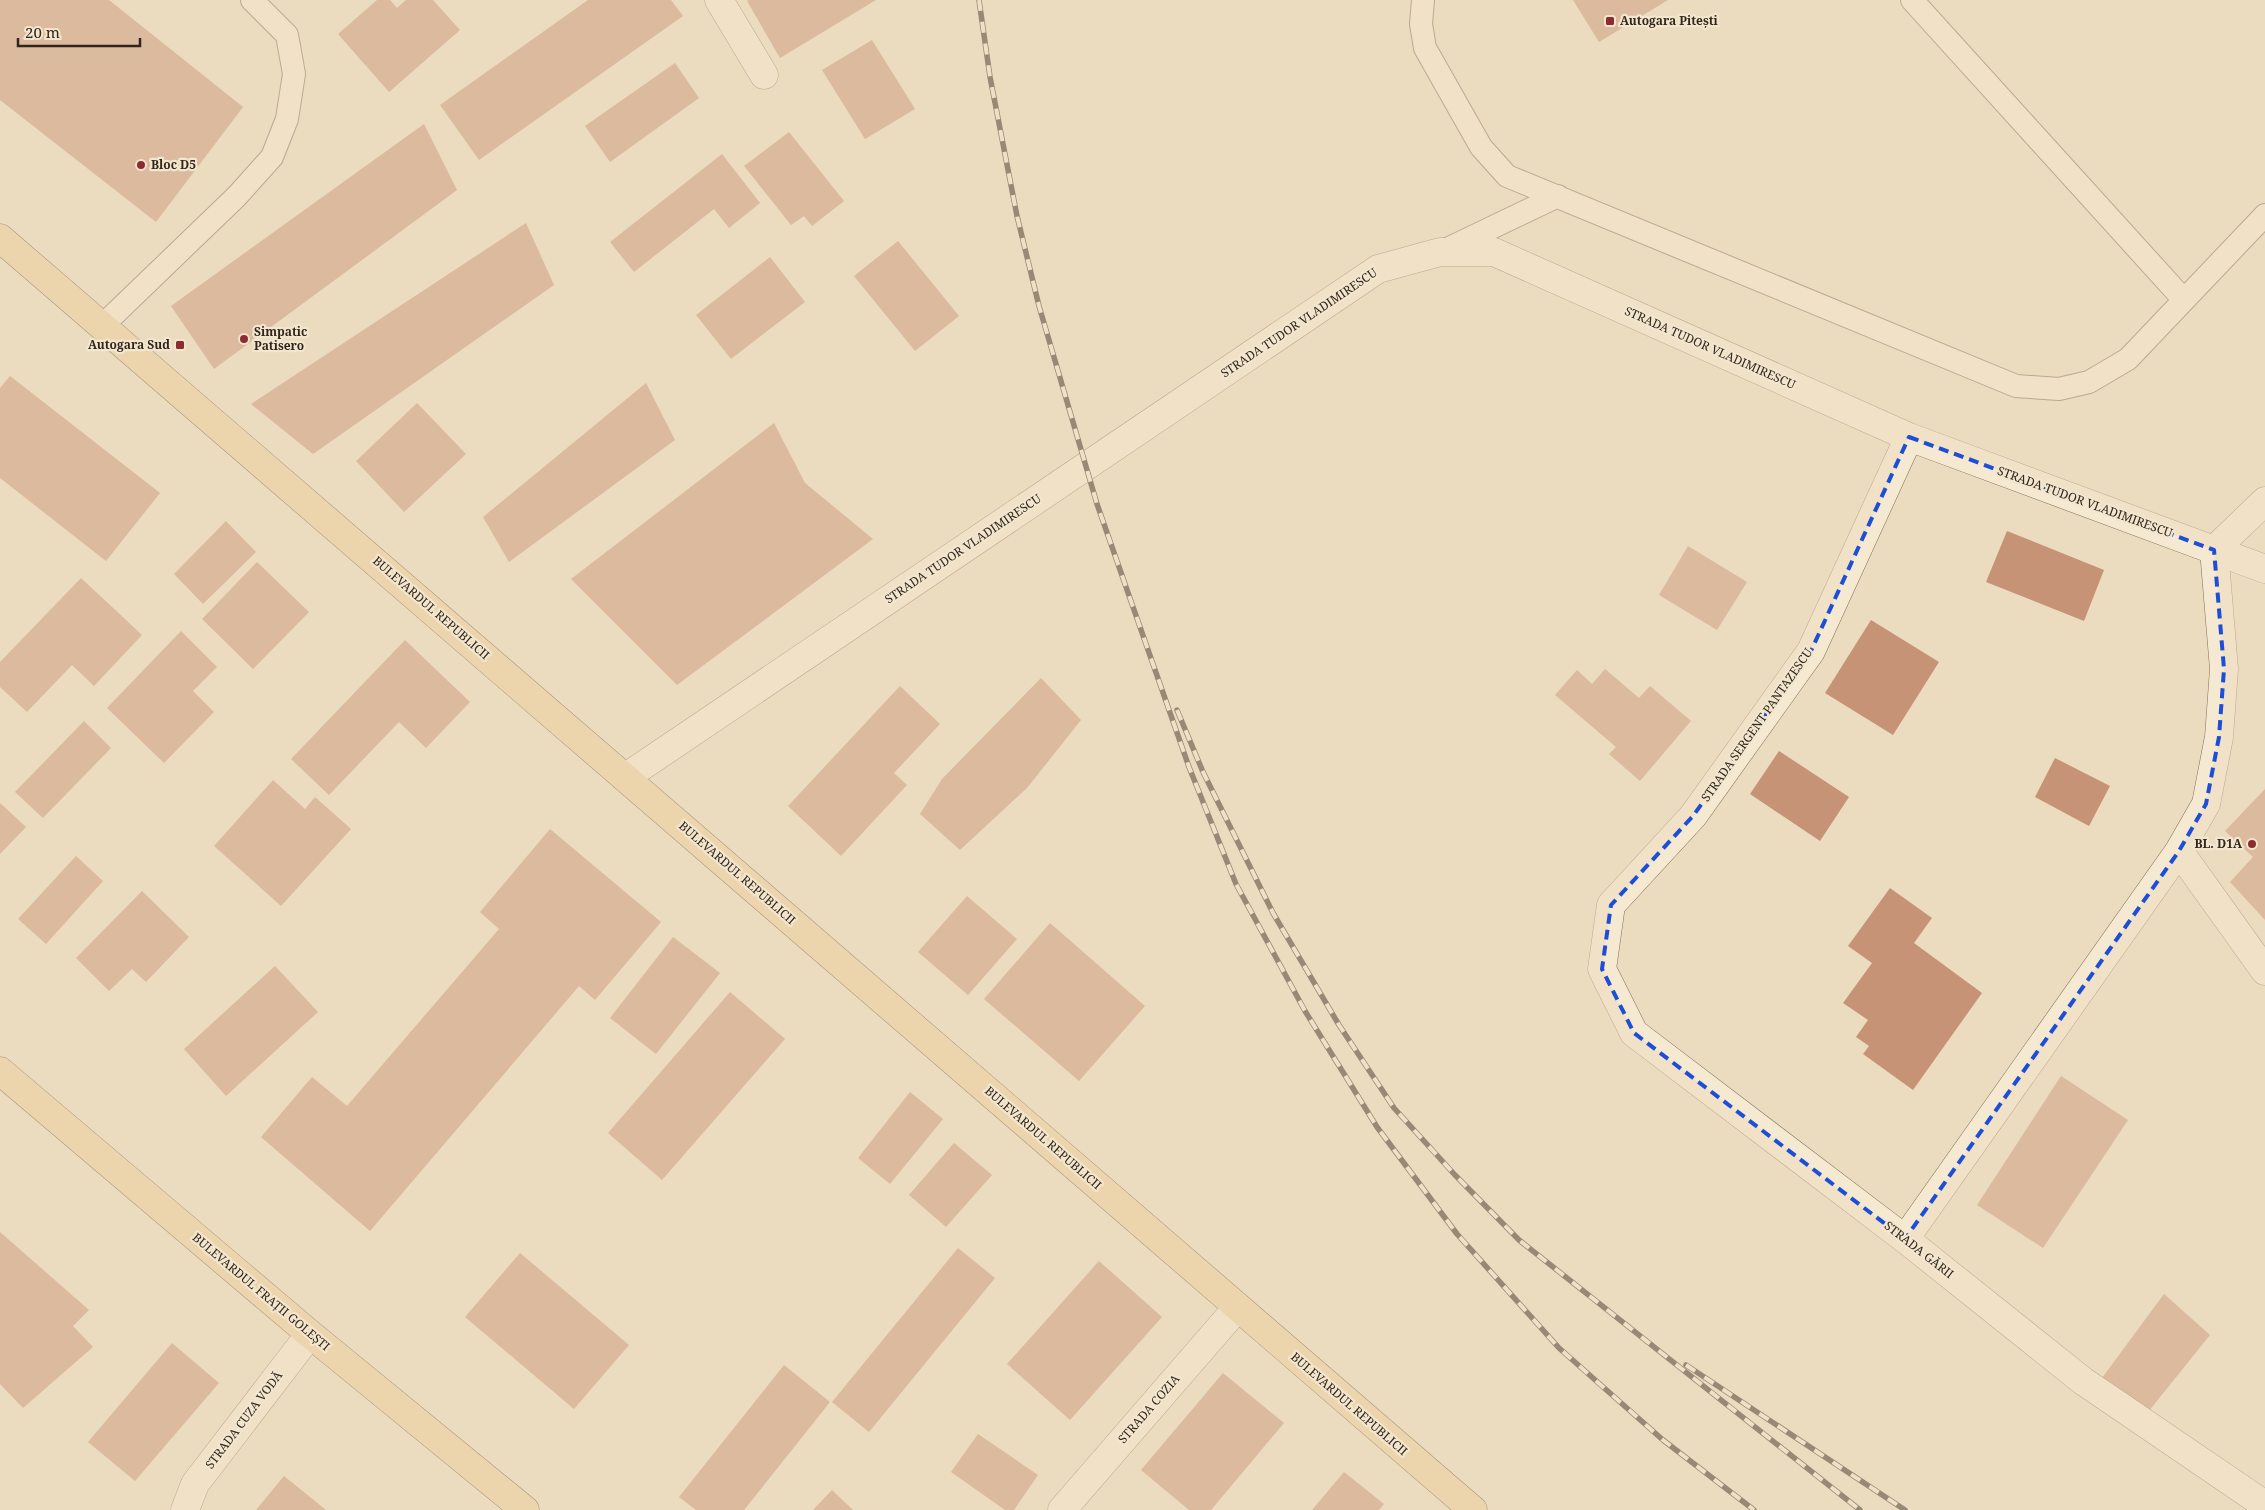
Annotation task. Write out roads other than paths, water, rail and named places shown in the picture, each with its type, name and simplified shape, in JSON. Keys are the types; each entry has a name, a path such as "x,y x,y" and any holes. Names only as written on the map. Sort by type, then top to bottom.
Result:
{"main road":[{"path":"0,220 36,269"},
{"name":"BULEVARDUL REPUBLICII","path":"0,238 1473,1510"},
{"name":"BULEVARDUL FRAȚII GOLEȘTI","path":"0,1071 310,1334 525,1510"}],"street":[{"path":"719,0 764,74"},
{"name":"STRADA TUDOR VLADIMIRESCU","path":"626,777 1378,269 1440,252 1494,252 1909,437 2265,569"},
{"name":"STRADA SERGENT PANTAZESCU","path":"1602,969 1610,905 1693,816 1811,651 1909,437"},
{"path":"1905,1238 2179,851 2206,804 2219,738 2224,670 2214,550 2265,501"},
{"path":"2179,851 2265,971"},
{"name":"STRADA GĂRII","path":"1602,969 1634,1033 1905,1238 2083,1381 2265,1505"},
{"name":"STRADA COZIA","path":"1062,1510 1237,1308"},
{"name":"STRADA CUZA VODĂ","path":"185,1510 195,1484 310,1334"}],"lane":[{"path":"102,326 237,196 272,157 287,119 294,74 287,35 252,0"},
{"path":"1423,0 1421,24 1425,48 1481,147 1508,176 2016,386 2059,389 2089,382 2128,359 2265,215"},
{"path":"1912,0 2184,300"},
{"path":"1440,252 1558,196"}],"railway":[{"path":"979,0 990,77 1017,216 1039,306 1097,504 1189,767 1236,884 1305,1011 1377,1127 1457,1234 1559,1348 1663,1440 1754,1510"},
{"path":"1177,710 1203,772 1273,913 1339,1025 1394,1108 1455,1175 1519,1240 1860,1510"},
{"path":"1686,1365 1905,1510"}],"place":[{"name":"Autogara Pitești","path":"1610,21"},
{"name":"Bloc D5","path":"141,165"},
{"name":"Simpatic Patisero","path":"244,339"},
{"name":"Autogara Sud","path":"180,345"},
{"name":"BL. D1A","path":"2252,844"}]}
